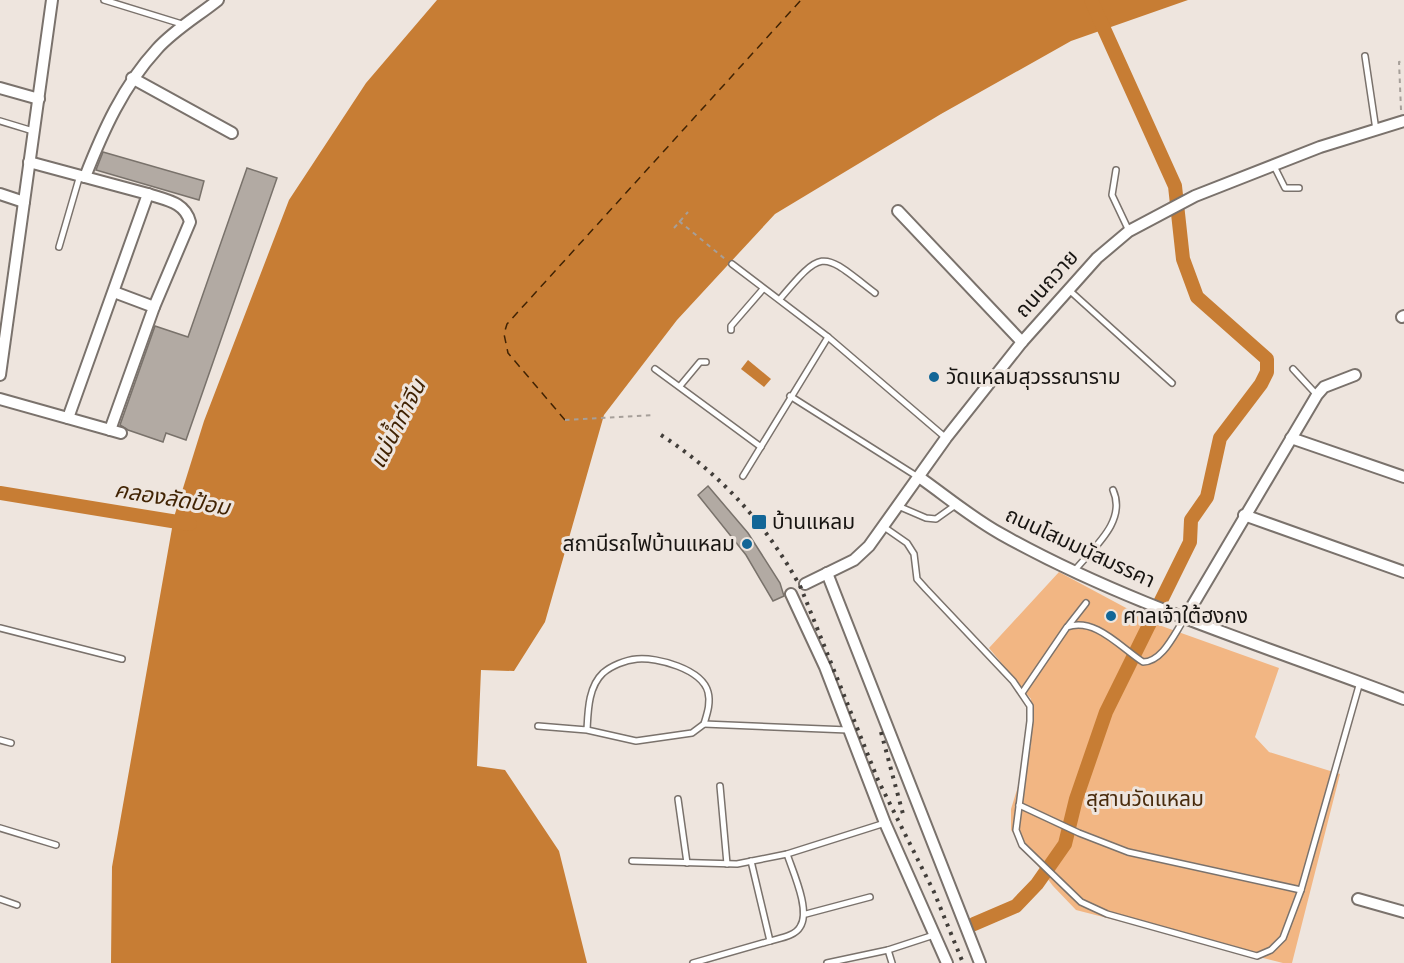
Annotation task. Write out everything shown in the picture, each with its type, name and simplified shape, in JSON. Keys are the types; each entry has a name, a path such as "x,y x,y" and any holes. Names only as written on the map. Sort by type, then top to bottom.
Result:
{"street":[{"path":"0,375 4,310 35,132 52,0"},
{"path":"83,176 103,130 132,78 158,47 218,0"},
{"path":"132,78 232,133"},
{"path":"0,88 39,99"},
{"name":"ถนนถวาย","path":"805,584 854,560 884,527 946,438 1022,342 1068,288 1097,258 1129,231 1196,196 1320,147 1403,121"},
{"path":"0,399 116,431 154,307 190,222 188,213 180,205 148,194 29,162"},
{"path":"0,194 24,202"},
{"path":"69,418 148,194"},
{"path":"898,211 1022,342"},
{"path":"114,292 154,307"},
{"path":"1185,618 1317,395 1324,387 1355,375"},
{"path":"1291,438 1404,477"},
{"name":"ถนนโสมมนัสมรรคา","path":"919,477 1001,534 1075,570 1185,618 1404,699"},
{"path":"1244,515 1404,572"},
{"path":"827,573 980,963"},
{"path":"792,594 825,668 885,824 947,963"},
{"path":"1358,898 1404,912"}],"lane":[{"path":"104,0 186,25"},
{"path":"1365,56 1376,130"},
{"path":"0,121 35,132"},
{"path":"1274,165 1285,188 1299,189"},
{"path":"1116,170 1112,195 1129,231"},
{"path":"59,248 83,176"},
{"path":"780,299 805,269 816,261 827,260 840,266 875,293"},
{"path":"732,264 828,337 946,438"},
{"path":"1068,288 1172,383"},
{"path":"731,330 731,326 763,289"},
{"path":"743,476 828,337"},
{"path":"680,386 700,362 706,362"},
{"path":"655,369 761,447"},
{"path":"1293,369 1317,395"},
{"path":"790,396 919,477"},
{"path":"1075,570 1112,525 1118,510 1113,489"},
{"path":"898,506 926,518 936,519 957,504"},
{"path":"884,527 908,543 914,554 917,579 1022,693 1030,706 1016,830 1022,845 1081,902 1107,914 1257,956 1271,950 1283,938 1302,890 1360,682"},
{"path":"1022,693 1086,603"},
{"path":"1067,627 1077,624 1094,627 1143,662 1150,662 1160,654 1185,618"},
{"path":"0,628 122,659"},
{"path":"538,726 587,730 636,741 692,733 704,724 709,704 708,690 699,678 683,667 638,659 618,664 602,674 592,692 587,730"},
{"path":"704,724 848,730"},
{"path":"0,740 11,743"},
{"path":"720,786 727,864"},
{"path":"678,799 687,863"},
{"path":"1019,805 1079,834 1128,852 1302,890"},
{"path":"632,861 727,864 751,861 787,854 885,824"},
{"path":"0,828 56,845"},
{"path":"693,963 795,933 801,927 806,914 787,854"},
{"path":"751,861 770,941"},
{"path":"806,914 870,897"},
{"path":"0,899 17,905"},
{"path":"827,963 888,950 934,934"},
{"path":"888,950 892,963"}],"path":[{"path":"1403,121 1399,62 1404,62"},
{"path":"674,228 688,212"},
{"path":"680,221 732,264"},
{"path":"565,420 653,415"}],"green space":[{"name":"สุสานวัดแหลม","path":"1059,572 1156,624 1279,668 1255,737 1269,752 1340,774 1292,963 1283,963 1076,910 1053,886 1011,830 1011,809 1031,745 1031,699 989,648"}],"water":[{"name":"แม่น้ำท่าจีน","path":"437,0 1188,0 1071,41 941,114 775,214 677,320 604,415 545,622 514,671 481,670 477,766 505,770 559,851 587,963 111,963 112,867 174,517 204,421 289,200 366,83"},
{"path":"748,360 771,379 764,387 741,369"}],"building":[{"path":"103,152 204,181 199,200 96,170"},
{"path":"247,168 277,178 186,440 166,433 163,442 128,430 120,425 155,326 188,337"},
{"name":"สถานีรถไฟบ้านแหลม","path":"708,486 748,533 780,583 784,596 773,601 746,555 698,495"}],"waterway":[{"path":"974,924 1016,906 1037,884 1065,844 1076,799 1106,712 1190,542 1191,520 1207,497 1220,438 1261,384 1267,372 1267,359 1197,297 1183,259 1175,186 1091,0"},
{"name":"คลองลัดป้อม","path":"0,493 190,524"}],"ferry route":[{"path":"565,420 508,353 504,334 507,324 801,0"}],"railway":[{"path":"661,435 703,466 741,502 788,565 801,588 878,780 934,892 963,963"},
{"path":"881,732 903,814"}],"place":[{"name":"วัดแหลมสุวรรณาราม","path":"934,377"},
{"name":"บ้านแหลม","path":"759,522"},
{"name":"สถานีรถไฟบ้านแหลม","path":"747,544"},
{"name":"ศาลเจ้าใต้ฮงกง","path":"1111,616"}]}
